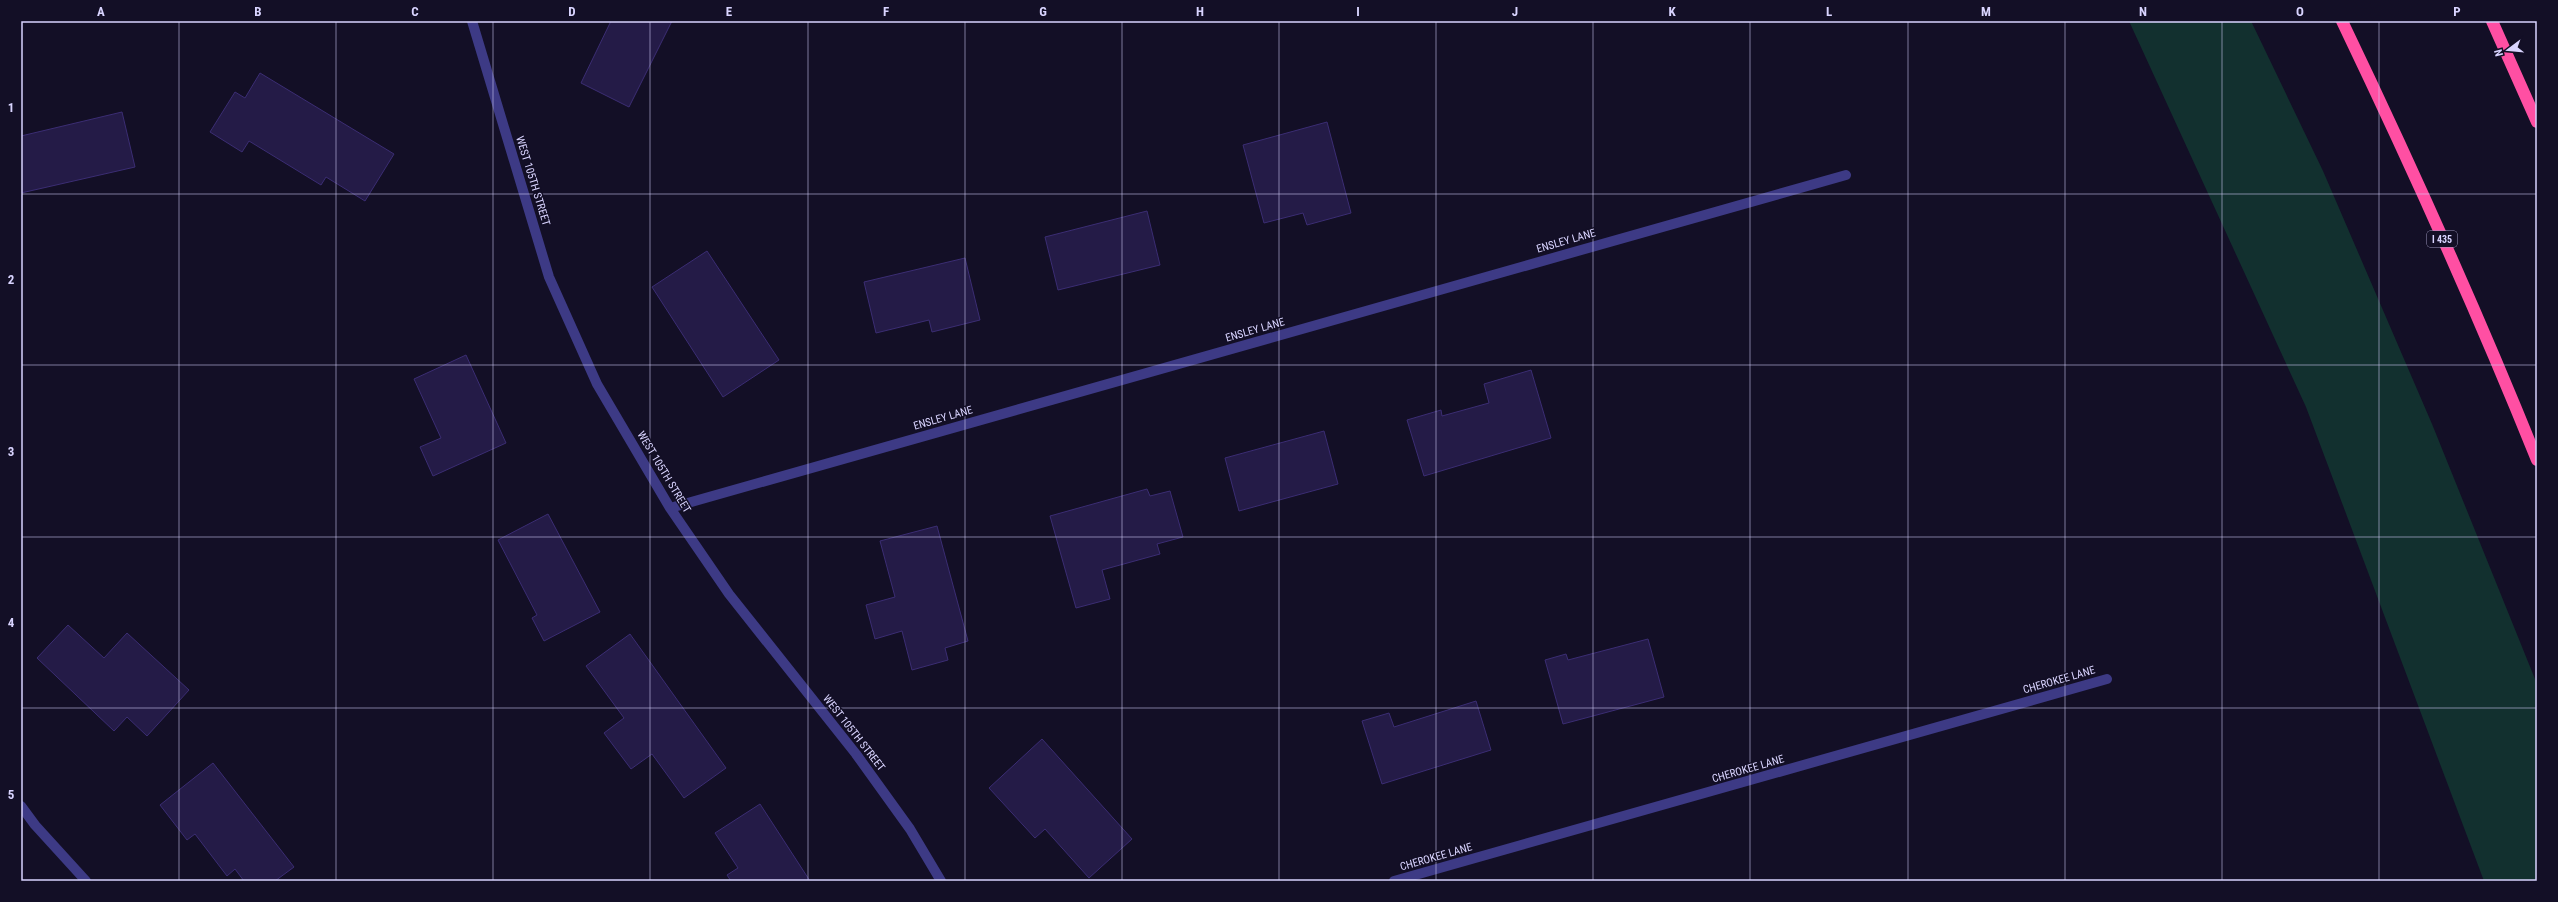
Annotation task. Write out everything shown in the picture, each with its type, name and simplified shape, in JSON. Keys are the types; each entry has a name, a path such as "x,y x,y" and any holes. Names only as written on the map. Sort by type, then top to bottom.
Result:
{"highway":[{"name":"I 435","path":"2342,21 2383,107 2507,385 2537,460"},
{"path":"2492,21 2537,122"}],"street":[{"name":"WEST 105TH STREET","path":"472,21 549,277 597,384 670,508 729,594 856,754 906,822 941,881"},
{"name":"ENSLEY LANE","path":"670,508 1846,175"},
{"name":"CHEROKEE LANE","path":"1394,881 2107,679"},
{"path":"21,806 86,881"}],"green space":[{"path":"2129,21 2251,21 2323,171 2432,424 2537,684 2537,881 2484,881 2306,407"}],"building":[{"path":"611,21 672,21 629,107 581,83"},
{"path":"260,73 394,154 365,201 326,177 321,185 249,141 242,152 210,132 235,92 245,98"},
{"path":"122,112 135,167 21,193 21,136"},
{"path":"1327,122 1351,213 1307,225 1303,213 1264,223 1243,145"},
{"path":"1147,211 1160,265 1058,290 1045,237"},
{"path":"707,251 779,360 723,397 652,287"},
{"path":"965,258 980,320 932,332 929,320 876,333 864,282"},
{"path":"466,355 506,443 433,476 420,447 441,438 414,379"},
{"path":"1531,370 1551,438 1424,476 1407,420 1441,410 1442,416 1489,403 1484,384"},
{"path":"1324,431 1338,484 1239,511 1225,458"},
{"path":"1147,489 1150,496 1170,491 1183,537 1157,544 1160,554 1102,570 1110,599 1076,608 1050,516"},
{"path":"548,514 600,612 544,641 532,618 537,615 498,540"},
{"path":"937,526 968,641 945,648 948,660 912,670 902,631 875,639 866,605 895,597 880,541"},
{"path":"68,625 104,658 127,633 189,690 147,736 127,717 114,731 37,658"},
{"path":"630,634 726,768 684,798 652,754 631,769 604,733 624,718 586,666"},
{"path":"1648,639 1664,697 1563,724 1545,660 1566,654 1568,660"},
{"path":"1476,701 1491,750 1382,784 1362,721 1389,713 1394,727"},
{"path":"1042,739 1132,839 1089,878 1045,829 1035,838 989,788"},
{"path":"213,763 294,867 275,881 244,881 235,869 227,876 195,834 187,840 160,805"},
{"path":"760,804 810,881 731,881 727,875 738,868 715,833"}]}
